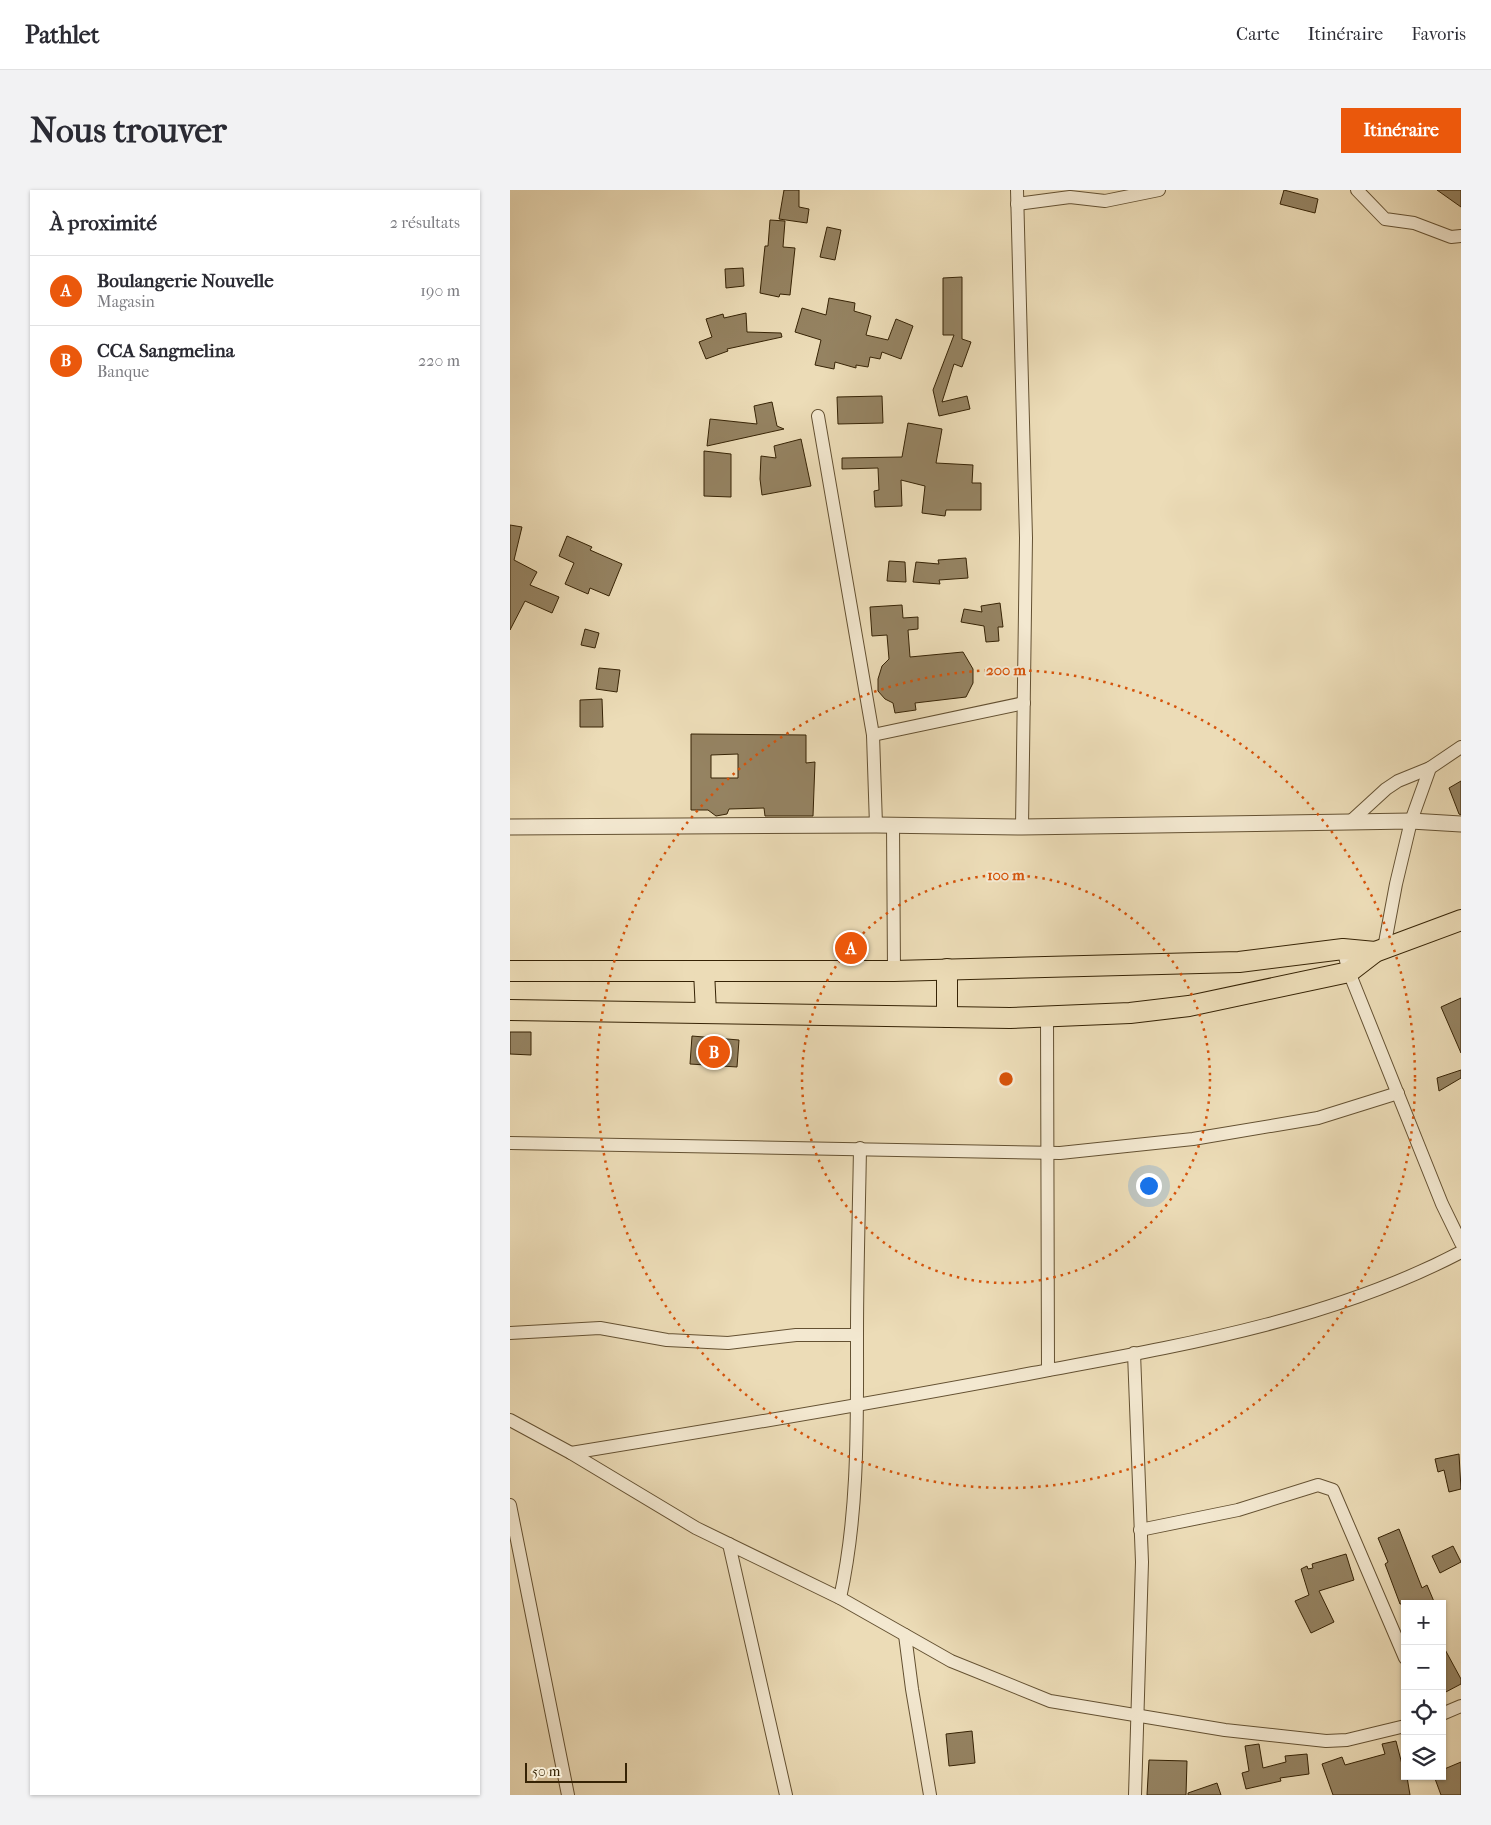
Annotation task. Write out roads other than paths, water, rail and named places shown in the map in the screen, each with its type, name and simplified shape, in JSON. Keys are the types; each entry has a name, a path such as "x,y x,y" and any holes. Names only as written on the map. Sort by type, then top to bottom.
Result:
{"highway":[{"path":"510,1010 947,1017 1130,1013 1189,1006 1349,972 1380,950 1461,920"},
{"path":"510,971 894,971 947,968 1239,962 1343,949 1380,950"},
{"path":"947,968 947,1017"},
{"path":"704,971 706,1013"}],"street":[{"path":"1017,190 1026,538 1022,827"},
{"path":"1017,204 1070,196 1105,202 1158,190"},
{"path":"1357,190 1385,219 1414,223 1451,237 1461,236"},
{"path":"818,416 873,735 876,825"},
{"path":"873,735 1024,703"},
{"path":"1350,822 1386,789 1398,781 1430,768 1461,747"},
{"path":"1380,950 1411,821 1430,768"},
{"path":"510,827 876,825 1022,827 1411,821 1461,824"},
{"path":"893,825 894,971"},
{"path":"1343,949 1349,972 1398,1093 1456,1220 1461,1243"},
{"path":"1047,1016 1048,1370"},
{"path":"510,1142 1048,1153 1193,1139 1318,1118 1398,1093"},
{"path":"840,1598 848,1560 859,1405 857,1335 860,1148"},
{"path":"571,1453 859,1405 1048,1370 1236,1331 1347,1301 1408,1278 1461,1252"},
{"path":"510,1333 600,1328 667,1340 728,1342 796,1335 857,1335"},
{"path":"1134,1353 1140,1530 1136,1795"},
{"path":"510,1420 571,1453 696,1528 840,1598 951,1661 1050,1701 1225,1730 1326,1741 1347,1740 1401,1727"},
{"path":"1140,1530 1238,1510 1318,1485 1327,1487 1333,1490 1401,1649"},
{"path":"510,1505 568,1795"},
{"path":"729,1544 786,1795"},
{"path":"905,1635 930,1795"},
{"path":"1446,1712 1461,1706"}],"place":[{"name":"Boulangerie Nouvelle","path":"851,948"},
{"name":"CCA Sangmelina","path":"714,1052"}]}
